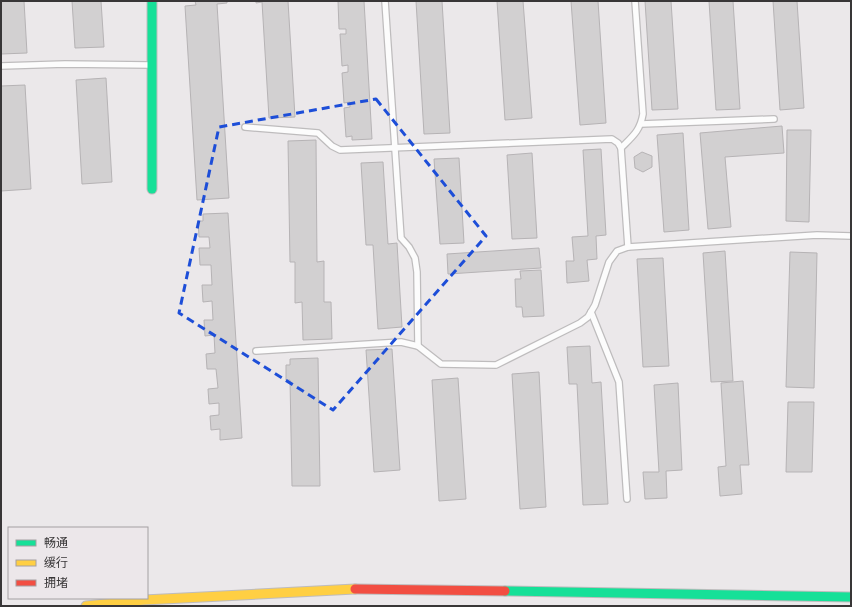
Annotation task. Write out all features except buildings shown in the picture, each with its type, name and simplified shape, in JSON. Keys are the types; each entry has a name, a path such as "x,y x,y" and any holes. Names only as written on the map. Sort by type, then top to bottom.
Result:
{"street":[{"path":"152,1 152,189"},
{"path":"86,606 144,600 252,593 372,588 851,597"}],"lane":[{"path":"385,1 401,238 409,247 415,258 417,272 418,346"},
{"path":"621,148 638,131 643,114 635,1"},
{"path":"1,66 65,64 152,66"},
{"path":"641,124 774,119"},
{"path":"245,127 318,133 332,146 340,150 612,139 618,143 621,148 628,247"},
{"path":"256,351 401,342 418,346 441,364 496,365 580,323 588,317 595,305 609,262 617,251 628,247 817,235 851,236"},
{"path":"591,312 619,382 627,499"}],"highlighted area":[{"path":"376,99 486,236 333,410 179,313 219,127"}],"traffic: fast":[{"path":"152,1 152,189"},
{"path":"505,591 851,597"}],"traffic: slow":[{"path":"86,606 144,600 355,589"}],"traffic: jam":[{"path":"355,589 505,591"}]}
